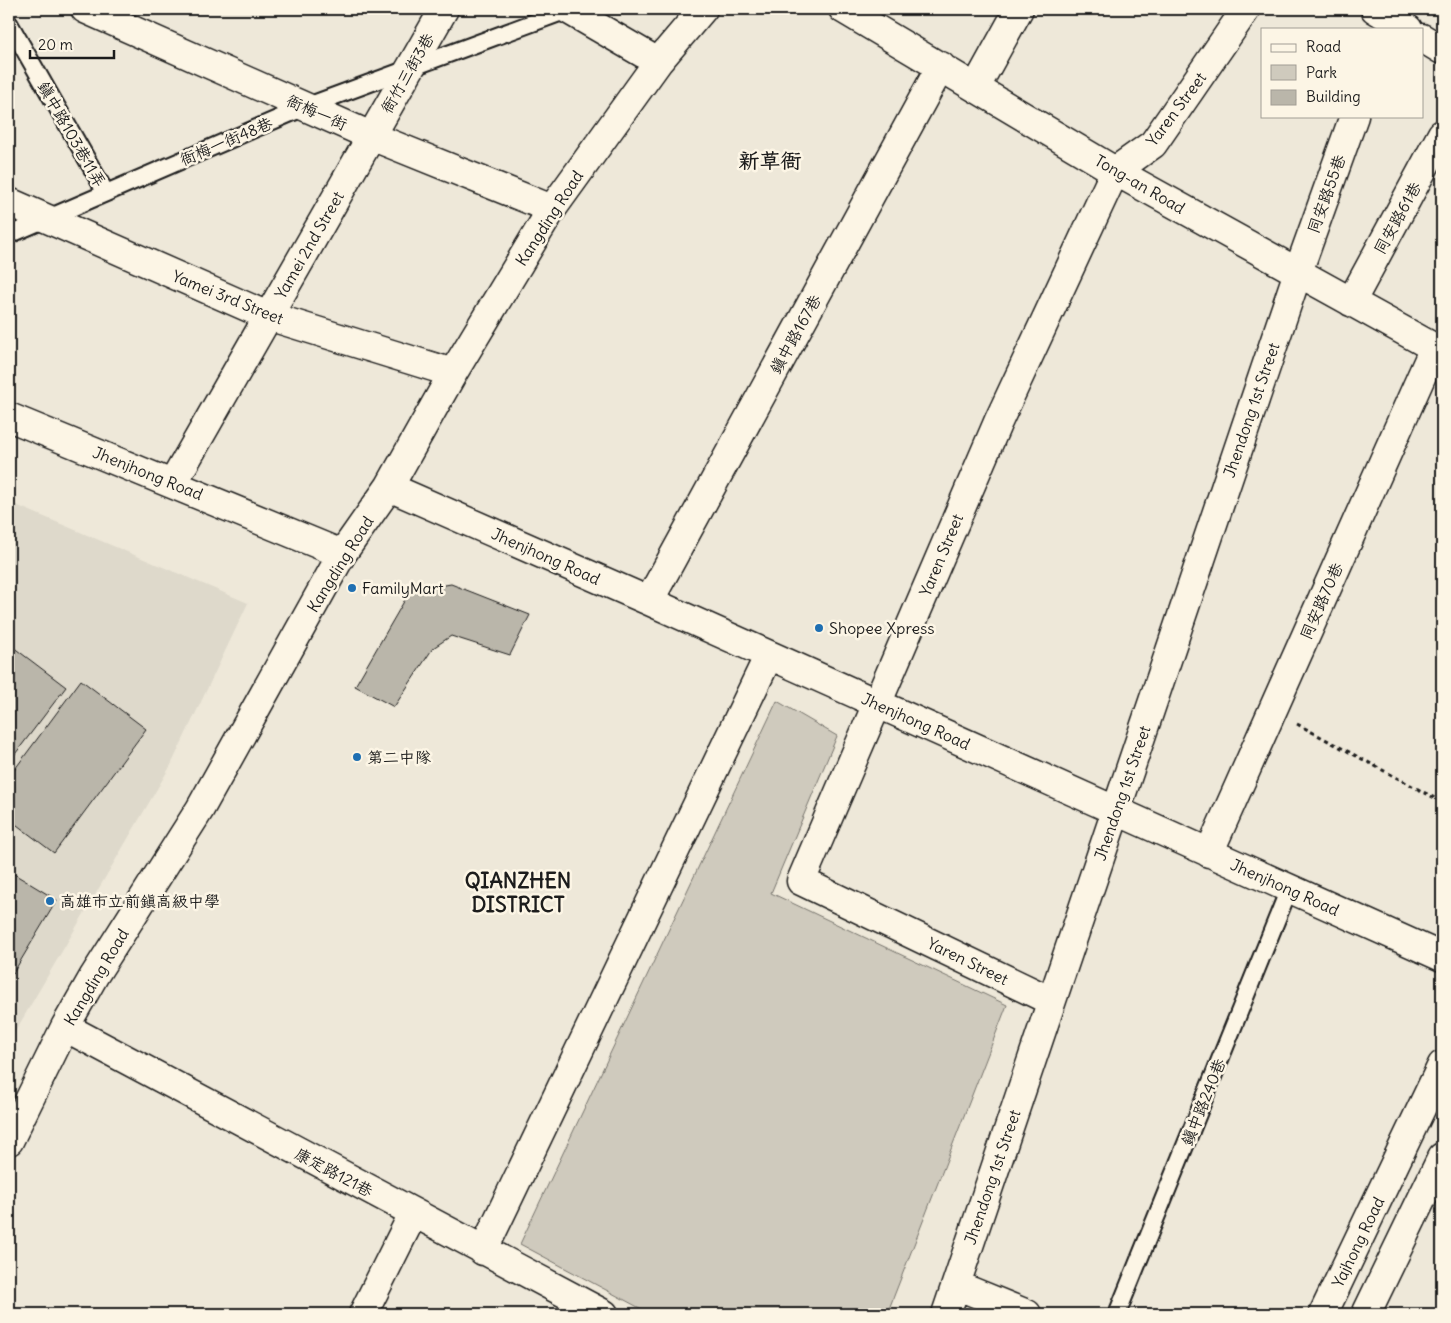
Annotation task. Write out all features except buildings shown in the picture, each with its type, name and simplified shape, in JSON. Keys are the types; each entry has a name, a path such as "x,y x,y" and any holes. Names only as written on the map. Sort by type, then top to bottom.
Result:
{"street":[{"name":"衙梅一街","path":"85,9 371,136 552,209"},
{"name":"衙竹三街3巷","path":"371,136 444,9"},
{"path":"569,9 658,62"},
{"name":"Kangding Road","path":"9,1140 66,1027 103,962 200,809 342,554 389,487 453,373 552,209 658,62 703,9"},
{"name":"Tong-an Road","path":"843,9 976,86 1116,171 1438,350"},
{"path":"976,86 1019,9"},
{"name":"Yaren Street","path":"1051,1001 801,881 998,422 1116,171 1153,144 1246,9"},
{"path":"1424,39 1442,50"},
{"name":"鎮中路167巷","path":"649,601 941,66"},
{"name":"同安路55巷","path":"1298,272 1353,118"},
{"name":"同安路61巷","path":"1351,302 1442,134"},
{"name":"Yamei 2nd Street","path":"173,483 371,136"},
{"name":"Yamei 3rd Street","path":"9,202 268,316 453,373"},
{"name":"Jhendong 1st Street","path":"946,1314 1298,272"},
{"name":"同安路70巷","path":"1209,853 1438,350"},
{"name":"Jhenjhong Road","path":"9,417 342,554"},
{"name":"Jhenjhong Road","path":"389,487 649,601 1442,957"},
{"path":"483,1251 769,655"},
{"name":"康定路121巷","path":"66,1027 413,1214 604,1314"},
{"name":"Yajhong Road","path":"1323,1314 1442,1065"},
{"path":"1366,1314 1442,1157"},
{"path":"1392,1169 1429,1185"},
{"path":"363,1314 413,1214"},
{"path":"956,1284 1027,1314"}],"lane":[{"name":"衙梅一街48巷","path":"9,235 305,107 411,66 569,9"},
{"name":"鎮中路103巷11弄","path":"9,23 106,192"},
{"name":"鎮中路240巷","path":"1117,1314 1289,889"}],"path":[{"path":"1272,711 1442,802"}],"shaded area":[{"name":"高雄市立前鎮高級中學","path":"9,502 248,603 171,765 9,1042"}],"green space":[{"path":"777,701 837,736 771,893 1007,1005 887,1314 651,1314 520,1244"}],"place":[{"name":"FamilyMart","path":"352,588"},
{"name":"Shopee Xpress","path":"819,628"},
{"name":"第二中隊","path":"357,757"},
{"name":"高雄市立前鎮高級中學","path":"50,901"}],"district":[{"name":"新草衙","path":"770,161"},
{"name":"QIANZHEN DISTRICT","path":"518,893"}]}
